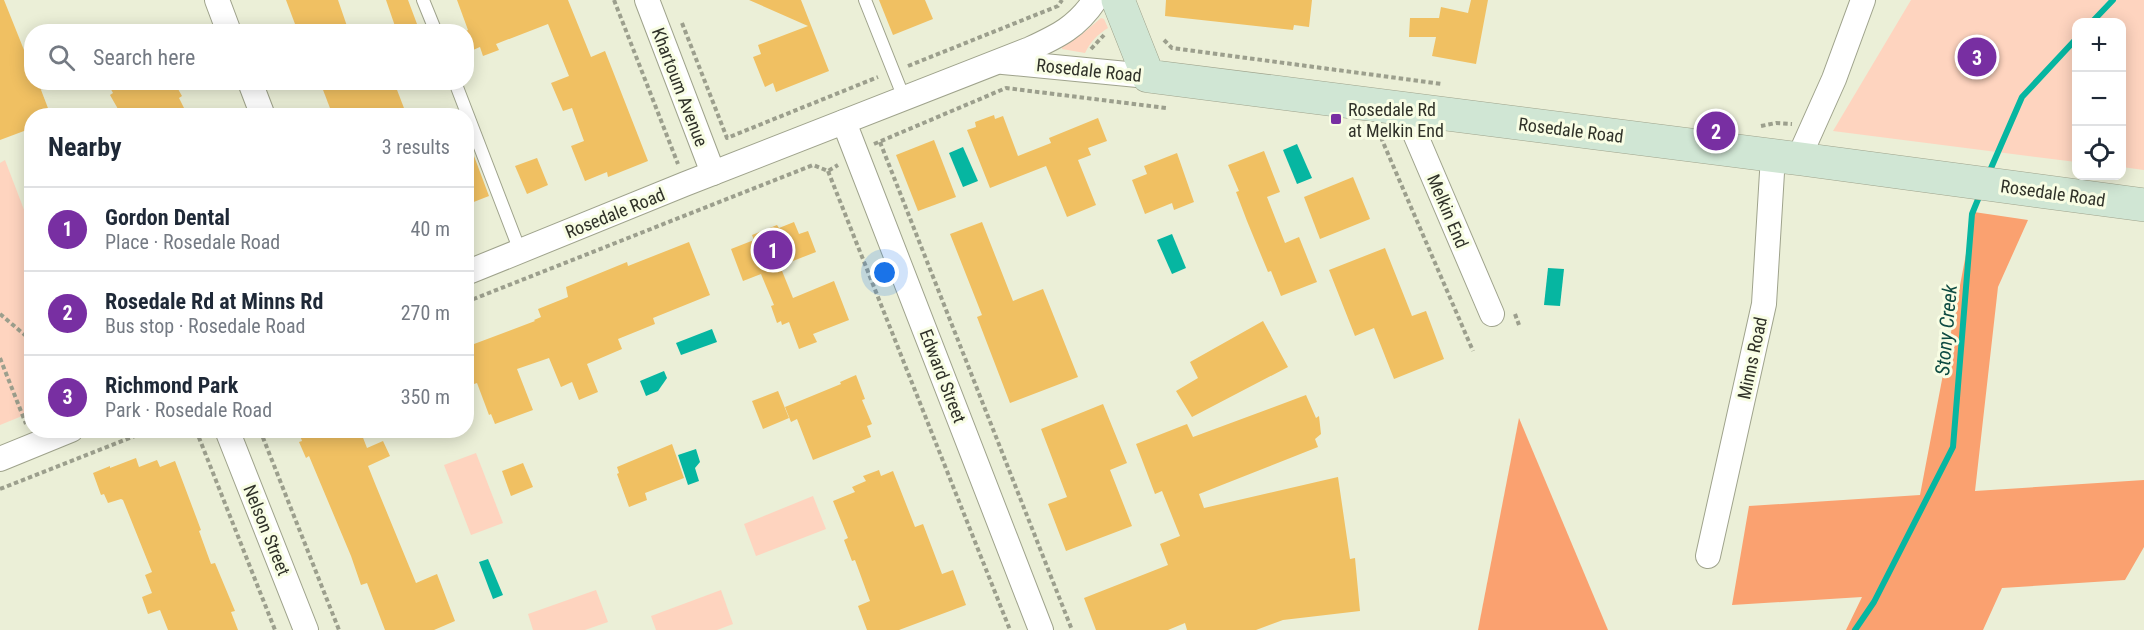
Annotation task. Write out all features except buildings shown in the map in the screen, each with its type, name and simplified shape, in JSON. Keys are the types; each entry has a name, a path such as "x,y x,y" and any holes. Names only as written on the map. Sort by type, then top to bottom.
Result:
{"street":[{"path":"217,0 226,24"},
{"name":"Khartoum Avenue","path":"647,0 713,173"},
{"name":"Rosedale Road","path":"474,270 1059,35 1085,15 1095,0"},
{"name":"Minns Road","path":"1708,556 1764,304 1787,157 1804,146 1834,79 1863,0"},
{"path":"1113,15 1148,76"},
{"name":"Rosedale Road","path":"998,61 1148,76 1404,108 2144,205"},
{"path":"253,90 260,108"},
{"name":"Melkin End","path":"1404,108 1492,314"},
{"name":"Edward Street","path":"844,122 1041,630"},
{"path":"0,459 51,438"},
{"name":"Nelson Street","path":"230,438 306,630"}],"lane":[{"path":"423,0 432,24"},
{"path":"865,0 904,98"},
{"path":"458,90 465,108"},
{"path":"474,131 520,251"}],"path":[{"path":"614,0 685,184"},
{"path":"1058,6 1062,0"},
{"path":"1088,53 1113,15"},
{"path":"681,21 726,138"},
{"path":"1161,38 1173,48 1447,85"},
{"path":"874,144 1006,88"},
{"path":"1758,127 1776,123"},
{"path":"1378,134 1473,351"},
{"path":"880,142 1072,630"},
{"path":"828,171 839,164"},
{"path":"474,299 813,165 828,171 1010,630"},
{"path":"0,314 24,334"},
{"path":"0,358 24,419"},
{"path":"31,438 34,445"},
{"path":"0,489 130,438"},
{"path":"199,438 275,630"},
{"path":"263,438 339,630"}],"shaded area":[{"path":"1911,0 2144,0 2144,170 2126,168 2126,18 2072,18 2072,161 1833,131"},
{"path":"1101,18 1104,19 1108,28 1095,39 1085,53 1062,49 1062,45 1081,35"},
{"path":"5,160 24,210 24,415 0,425 0,163"},
{"path":"1974,212 2028,220 1998,287 1975,491 2144,480 2144,547 2125,580 2002,588 1983,630 1846,630 1862,597 1732,605 1749,506 1920,495"},
{"path":"1519,418 1608,630 1478,630"},
{"path":"476,453 503,523 471,535 444,465"},
{"path":"813,496 826,529 756,556 744,524"},
{"path":"596,590 608,622 585,630 533,630 528,614"},
{"path":"721,590 733,624 717,630 656,630 651,616"}],"water":[{"path":"1297,144 1312,178 1297,184 1283,150"},
{"path":"963,147 978,181 963,187 949,153"},
{"path":"1172,234 1186,268 1172,274 1157,240"},
{"path":"1548,268 1564,269 1560,306 1544,305"},
{"path":"712,329 717,342 681,355 676,343"},
{"path":"664,371 667,378 658,391 646,396 640,381"},
{"path":"696,449 700,462 695,468 699,481 688,485 678,455"},
{"path":"488,559 503,595 493,599 479,562"}],"waterway":[{"name":"Stony Creek","path":"2096,18 2113,0"},
{"name":"Stony Creek","path":"1988,175 2022,97 2072,43"},
{"name":"Stony Creek","path":"1855,630 1874,602 1953,447 1972,214 1981,192"}],"place":[{"name":"Richmond Park","path":"1977,57"},
{"name":"Rosedale Rd at Melkin End","path":"1336,119"},
{"name":"Rosedale Rd at Minns Rd","path":"1716,131"},
{"name":"Gordon Dental","path":"773,250"}]}
